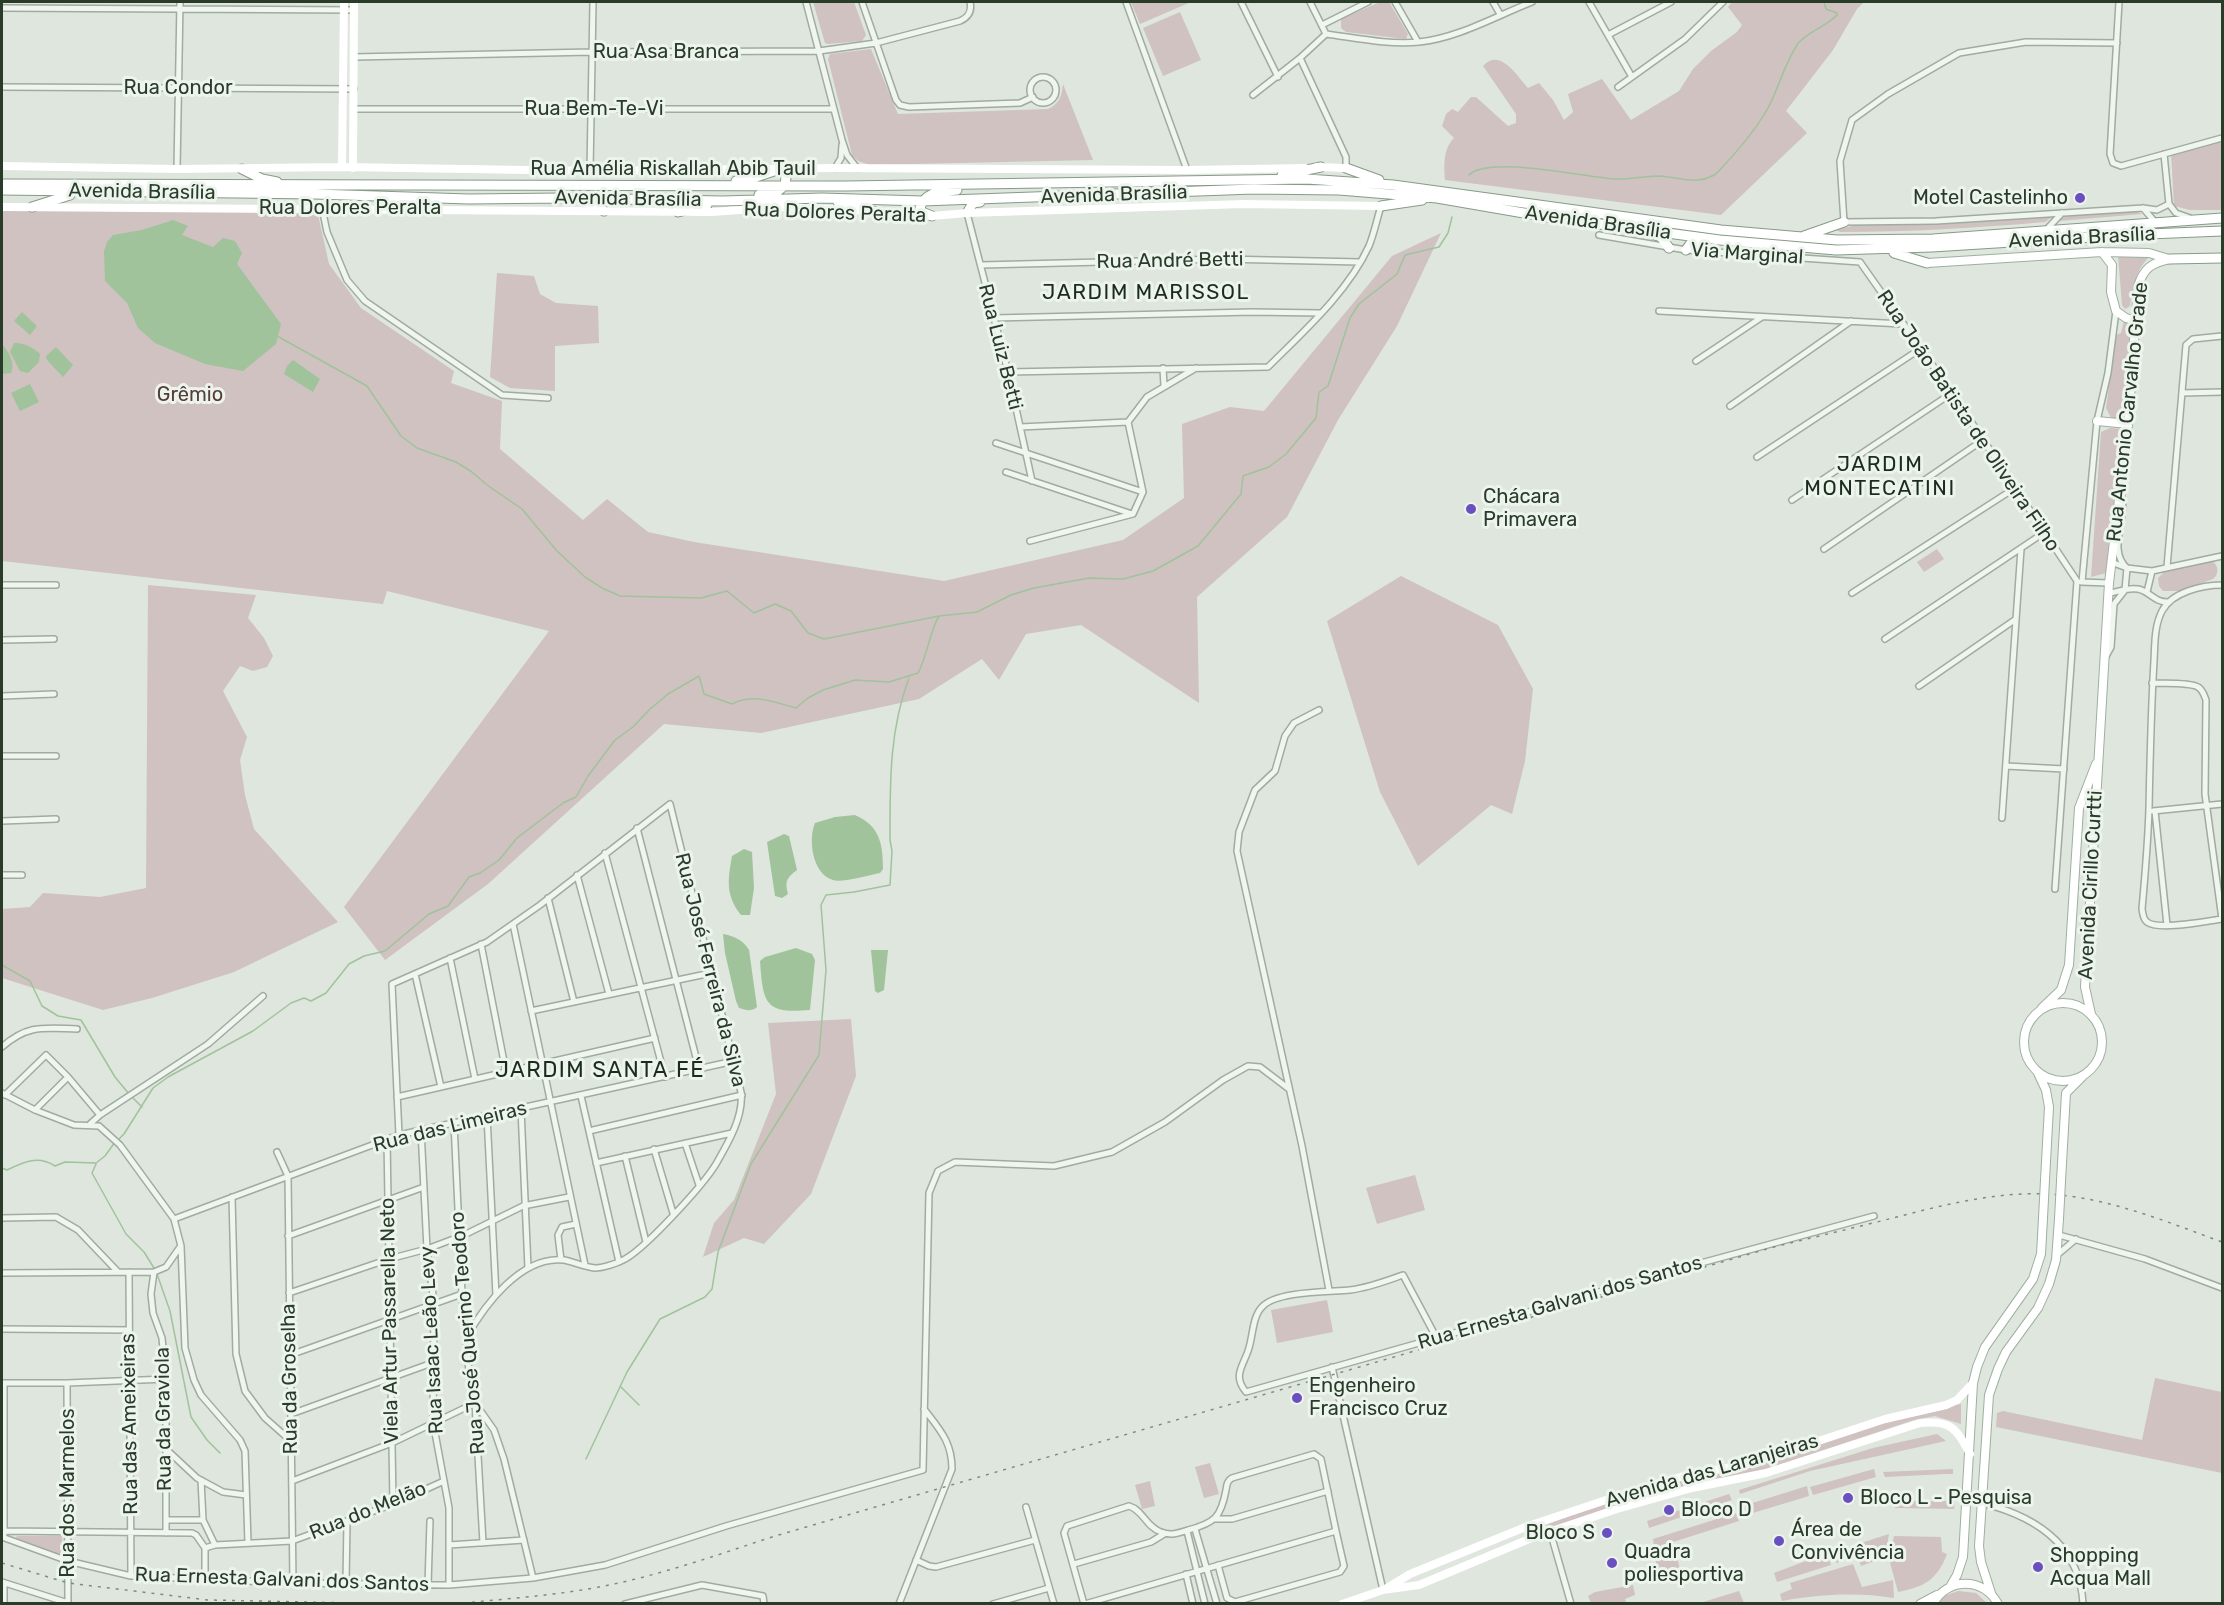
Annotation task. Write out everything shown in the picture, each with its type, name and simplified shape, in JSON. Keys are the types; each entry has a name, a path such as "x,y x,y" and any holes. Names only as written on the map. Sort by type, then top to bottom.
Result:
{"highway":[{"path":"1253,180 1321,167"},
{"path":"1346,168 1393,185"},
{"path":"242,169 262,178 306,186"},
{"path":"688,186 782,176 778,191 742,200"},
{"name":"Avenida Brasília","path":"2,184 688,186 782,176 846,186 1306,179 1393,185 1721,231 1837,240 1933,239 2223,218"},
{"path":"932,216 922,212 920,208 922,201 933,193 992,185"},
{"name":"Avenida Brasília","path":"2,190 315,194 469,199 723,201 822,198 922,201 1013,199 1254,189 1370,192 1437,198 1547,218 1720,240 1836,250 1874,250 2223,231"},
{"path":"32,207 59,197 99,191"},
{"path":"561,198 591,203 604,211"},
{"path":"822,198 873,211"},
{"path":"1381,206 1437,198"},
{"path":"967,213 974,203 1013,199"},
{"path":"678,212 723,201"},
{"path":"1798,238 1845,222"},
{"path":"1627,227 1661,237 1669,248"},
{"path":"1686,250 1691,243 1696,241 1720,240"},
{"path":"1874,250 1906,255 1927,263"},
{"path":"2170,259 2223,258"}],"main road":[{"path":"1927,263 2102,252 2149,253 2170,259"},
{"name":"Rua Antonio Carvalho Grade","path":"2102,252 2112,265 2111,292 2116,311"},
{"name":"Rua Antonio Carvalho Grade","path":"2109,588 2128,424 2138,286 2142,273 2156,262 2170,259"},
{"path":"2116,311 2136,321"},
{"path":"2097,421 2128,424"},
{"name":"Avenida Cirillo Curtti","path":"2091,1014 2085,987 2109,588"},
{"name":"Avenida Cirillo Curtti","path":"2042,1008 2061,990 2069,965 2079,808 2099,756"},
{"path":"1950,1587 1963,1557 1973,1383 1977,1367 1985,1347 2033,1279 2041,1254 2049,1107 2046,1090 2029,1062 2024,1051 2023,1040 2030,1021 2042,1008 2067,1003 2080,1006 2091,1014 2099,1025 2103,1038 2102,1051 2096,1063 2066,1093 2057,1255 2044,1297 2031,1319 2006,1352 1991,1389 1986,1415 1981,1562 1991,1593 1998,1604"},
{"path":"2037,1072 2049,1079 2062,1082 2076,1080 2085,1074"},
{"path":"1920,1604 1962,1583 1975,1584 1991,1593"},
{"path":"1933,1604 1940,1593"}],"street":[{"path":"177,169 180,2"},
{"path":"591,171 593,2"},
{"path":"806,2 842,140 857,168"},
{"path":"862,2 896,100 900,105 909,107 1020,103 1033,97"},
{"name":"Rua Asa Branca","path":"354,57 592,52 819,51 876,43 960,21 970,12 970,2"},
{"path":"1126,2 1186,170"},
{"path":"1241,2 1278,77"},
{"path":"1310,2 1326,34"},
{"path":"1322,25 1368,2"},
{"path":"1395,2 1418,42"},
{"path":"1493,2 1500,14"},
{"path":"1253,95 1278,77 1326,34 1374,40 1418,42 1450,35 1532,2"},
{"path":"1589,2 1632,77"},
{"path":"1608,35 1671,2"},
{"path":"1618,87 1685,39 1723,2"},
{"path":"2119,2 2111,161 2121,166 2223,138"},
{"path":"342,167 344,6"},
{"path":"2,8 180,9 354,6 353,168"},
{"path":"2117,43 2026,42 1959,53 1888,94 1852,120 1840,161 1845,222 1936,220 2143,208 2157,210 2169,204"},
{"path":"1300,58 1346,157 1346,168"},
{"path":"1047,78 1053,83 1055,91 1051,99 1043,102 1033,97 1030,86 1035,80 1047,78"},
{"name":"Rua Condor","path":"2,87 354,89"},
{"name":"Rua Bem-Te-Vi","path":"354,109 833,110"},
{"path":"835,168 841,158 842,140"},
{"path":"2164,154 2169,204 2174,212 2193,220"},
{"name":"Rua Amélia Riskallah Abib Tauil","path":"2,166 177,169 342,167 782,176 835,168 1186,170 1346,168"},
{"name":"Rua Dolores Peralta","path":"2,207 678,212 781,207 932,216 1244,204 1381,206"},
{"path":"1008,372 1268,367 1320,313 1360,262 1370,244 1381,206"},
{"path":"322,208 327,232 347,280 365,301 502,395 548,398"},
{"path":"2143,208 2155,222"},
{"name":"Rua Luiz Betti","path":"967,213 1008,372 1032,481"},
{"path":"2045,231 2062,213"},
{"name":"Via Marginal","path":"1599,235 1686,250 1860,262"},
{"name":"Rua André Betti","path":"981,265 1223,259 1360,262"},
{"name":"Rua João Batista de Oliveira Filho","path":"1860,262 2080,581"},
{"path":"1659,311 1902,324"},
{"path":"2055,889 2080,581 2097,421 2108,373 2116,311"},
{"path":"994,318 1252,312 1320,313"},
{"path":"1696,361 1763,316"},
{"path":"1730,406 1851,321"},
{"path":"2167,567 2185,348 2188,342 2197,338 2223,336"},
{"path":"1757,457 1920,349"},
{"path":"1020,427 1128,422 1148,397 1197,367"},
{"path":"1163,368 1164,386"},
{"path":"2182,393 2223,392"},
{"path":"1792,500 1952,393"},
{"path":"1128,422 1143,492 1133,514"},
{"path":"1824,549 1983,440"},
{"path":"996,443 1143,492"},
{"path":"1006,472 1133,514"},
{"path":"2104,659 2111,647 2114,604 2126,588 2127,568 2121,562 2117,552 2123,506 2120,486"},
{"path":"1852,593 2015,488"},
{"path":"1030,541 1133,514"},
{"path":"1885,639 2045,532"},
{"path":"2002,818 2021,549"},
{"path":"2111,562 2127,568 2152,572 2223,556"},
{"path":"2147,592 2152,572"},
{"path":"2152,683 2191,686 2200,688 2204,693 2206,700 2204,783 2222,919 2152,925 2143,918 2152,812 2152,683 2156,627 2161,613 2169,602 2194,589 2222,585 2223,577"},
{"path":"2080,581 2109,588 2147,592 2158,601 2169,602"},
{"path":"2,585 56,585"},
{"path":"1918,686 2016,619"},
{"path":"2,640 54,639"},
{"path":"2,696 54,694"},
{"path":"1319,710 1294,723 1285,735 1275,771 1256,790 1239,832 1237,851 1289,1089 1329,1290 1350,1290 1372,1286 1403,1275 1436,1337"},
{"path":"2,756 56,756"},
{"path":"2006,766 2064,769"},
{"name":"Rua José Ferreira da Silva","path":"466,1338 479,1315 496,1295 528,1268 549,1261 561,1260 595,1268 619,1262 633,1254 674,1213 716,1164 740,1111 742,1095 670,804 637,828"},
{"path":"2152,812 2223,804"},
{"path":"2152,812 2167,925"},
{"path":"2,820 56,819"},
{"path":"399,1135 392,984 481,944 513,924 637,828 699,1069"},
{"path":"605,853 665,1077"},
{"path":"2,875 22,874"},
{"path":"577,875 609,994"},
{"path":"548,898 574,1002"},
{"path":"513,924 585,1265"},
{"path":"481,944 506,1072"},
{"path":"450,958 475,1079"},
{"path":"531,1011 711,973"},
{"path":"415,974 441,1087"},
{"path":"90,1124 100,1115 208,1044 263,996"},
{"path":"2,1047 13,1037 32,1029 77,1029"},
{"path":"397,1097 655,1038"},
{"path":"100,1115 46,1055 3,1094 35,1110 74,1125 99,1126 120,1145 174,1219 181,1246 185,1348 201,1395 240,1440 245,1451 248,1543"},
{"name":"Rua das Limeiras","path":"174,1219 399,1135 734,1061"},
{"path":"900,1604 952,1469 952,1452 943,1433 924,1409 929,1193 938,1172 956,1162 1054,1166 1112,1152 1165,1122 1223,1080 1248,1066 1260,1067 1289,1089"},
{"path":"35,1110 68,1077"},
{"path":"589,1131 742,1095"},
{"path":"581,1096 619,1262"},
{"path":"521,1109 523,1206 528,1268"},
{"path":"487,1116 496,1295"},
{"name":"Rua José Querino Teodoro","path":"454,1123 462,1294 475,1403 483,1543"},
{"name":"Rua Isaac Leão Levy","path":"421,1130 428,1249 434,1304 433,1422 449,1508 449,1585"},
{"path":"596,1163 732,1133"},
{"name":"Viela Artur Passarella Neto","path":"387,1139 393,1504"},
{"path":"685,1143 699,1185"},
{"path":"654,1149 674,1213"},
{"path":"277,1152 288,1176"},
{"path":"625,1156 646,1242"},
{"name":"Rua da Groselha","path":"288,1176 293,1583"},
{"path":"288,1236 424,1188"},
{"path":"232,1197 236,1354 245,1391 265,1418 291,1441"},
{"path":"289,1293 389,1259 428,1249 459,1237 523,1206 569,1197"},
{"name":"Rua Ernesta Galvani dos Santos","path":"1329,1290 1272,1300 1258,1312 1249,1349 1239,1373 1239,1384 1246,1392 1874,1216"},
{"path":"2,1218 56,1218 78,1230 118,1272"},
{"path":"561,1260 558,1235 562,1227 576,1224"},
{"path":"2058,1235 2145,1259 2223,1288"},
{"path":"2057,1255 2076,1239"},
{"path":"2,1273 154,1272 166,1267 181,1246"},
{"name":"Rua das Ameixeiras","path":"129,1272 131,1575"},
{"name":"Rua da Graviola","path":"154,1272 151,1294 153,1313 162,1338 166,1379 166,1533"},
{"path":"290,1355 462,1294"},
{"path":"2,1329 129,1330"},
{"path":"291,1414 432,1363"},
{"path":"1332,1367 1383,1590"},
{"path":"3,1538 3,1383 166,1379"},
{"name":"Rua dos Marmelos","path":"68,1383 68,1603"},
{"name":"Avenida das Laranjeiras","path":"1383,1590 1410,1574 1528,1526 1686,1475 1749,1464 1885,1419 1946,1405 1957,1400 1973,1383"},
{"path":"292,1482 392,1443 475,1403 494,1430 504,1459 533,1578"},
{"name":"Rua Ernesta Galvani dos Santos","path":"3,1538 68,1561 131,1575 293,1583 428,1585 533,1578 605,1565 922,1470 924,1409"},
{"name":"Avenida das Laranjeiras","path":"1342,1604 1383,1590 1419,1585 1550,1531 1692,1488 1766,1473 1920,1423 1937,1421 1950,1426 1958,1432 1970,1454"},
{"path":"166,1449 201,1480 223,1492 246,1495"},
{"path":"1218,1565 1227,1598 1235,1602 1340,1572 1344,1566 1321,1459 1314,1454 1232,1478 1227,1483 1221,1511 1206,1526 1174,1534 1164,1533 1151,1528 1135,1508 1129,1506 1075,1522 1067,1526 1064,1533 1085,1604 1186,1574 1336,1531"},
{"path":"201,1480 203,1520 215,1545"},
{"name":"Rua do Melão","path":"206,1548 215,1545 292,1541 393,1504 444,1481"},
{"path":"1215,1519 1232,1519 1328,1491"},
{"path":"1982,1503 2020,1515 2050,1534 2064,1549 2074,1566 2084,1604"},
{"path":"1026,1508 1054,1604"},
{"path":"166,1520 203,1520"},
{"path":"346,1583 347,1521"},
{"path":"428,1585 430,1521"},
{"path":"1195,1529 1217,1604"},
{"path":"4,1531 192,1533 206,1548 205,1579"},
{"path":"1187,1531 1205,1604"},
{"path":"1550,1531 1571,1604"},
{"path":"1074,1564 1151,1542 1164,1533"},
{"path":"449,1545 524,1540"},
{"path":"916,1560 936,1567 1035,1540"},
{"path":"1186,1574 1193,1604"},
{"path":"4,1604 3,1582 68,1603"},
{"path":"625,1604 702,1585 763,1596 764,1604"},
{"path":"993,1604 1049,1588"},
{"path":"1204,1595 1214,1593"}],"green space":[{"path":"813,2 854,2 866,35 862,41 825,43"},
{"path":"1131,2 1191,2 1140,24"},
{"path":"1380,2 1389,2 1408,34 1406,39 1346,32 1341,28 1341,19"},
{"path":"1732,2 1864,2 1857,9 1833,50 1786,111 1807,133 1721,215 1445,180 1446,152 1454,138 1442,126 1446,114 1452,109 1458,112 1471,97 1476,97 1508,126 1516,123 1516,114 1483,66 1489,61 1502,61 1508,65 1528,88 1539,83 1553,100 1564,120 1573,112 1568,94 1602,79 1631,120 1679,91 1693,69 1711,51 1737,32 1742,25 1728,7"},
{"path":"1180,12 1201,60 1163,76 1143,28"},
{"path":"871,49 898,114 1048,109 1059,99 1063,84 1093,160 870,165 858,161 852,155 828,59 830,54"},
{"path":"2222,139 2222,210 2190,210 2174,206 2171,153"},
{"name":"Grêmio","path":"2,210 317,210 329,264 361,308 454,371 451,383 502,401 500,449 583,520 607,499 648,532 694,542 944,581 1123,540 1184,498 1182,424 1230,407 1264,411 1392,256 1441,233 1397,326 1338,420 1287,517 1197,597 1199,703 1081,625 1026,634 999,680 982,659 919,699 761,733 664,724 488,884 385,960 344,907 549,631 387,591 383,604 2,561"},
{"path":"2135,211 2142,214 2059,221 2065,216"},
{"path":"2052,217 2045,222 1968,228 1866,232 1836,230 1856,225"},
{"path":"2118,255 2149,257 2138,274 2130,306 2125,309 2122,305"},
{"path":"497,273 534,276 540,294 556,303 598,306 599,343 555,346 555,391 510,388 490,377"},
{"path":"2124,321 2131,325 2131,361 2127,402 2118,419 2111,418 2106,408 2116,335 2121,333"},
{"path":"2110,428 2124,429 2119,486 2109,538 2106,573 2091,577 2101,432"},
{"path":"1937,549 1944,559 1924,572 1917,562"},
{"path":"2212,561 2217,570 2213,579 2180,591 2163,591 2159,586 2158,578 2164,572"},
{"path":"1401,576 1498,625 1533,689 1525,761 1512,814 1491,805 1418,866 1380,792 1327,621"},
{"path":"148,585 256,595 248,618 264,638 273,656 267,667 253,671 240,666 223,691 247,737 240,760 245,795 254,829 338,922 234,972 152,998 103,1010 2,978 2,909 30,907 43,893 100,897 146,888"},
{"path":"851,1019 856,1076 811,1194 764,1244 744,1238 703,1257 714,1223 734,1200 776,1094 768,1023"},
{"path":"1415,1175 1425,1210 1377,1224 1366,1188"},
{"path":"1327,1300 1333,1332 1277,1343 1271,1310"},
{"path":"2155,1378 2222,1392 2222,1473 1996,1427 1997,1413 2003,1411 2142,1440"},
{"path":"1961,1404 1961,1424 1935,1416 1914,1420 1764,1470 1694,1483 1540,1532 1536,1529 1574,1514 1687,1477 1776,1459 1864,1428 1929,1409"},
{"path":"1937,1434 1946,1441 1810,1471 1740,1494 1739,1490 1873,1448"},
{"path":"1210,1463 1219,1494 1204,1498 1195,1467"},
{"path":"1874,1469 1876,1477 1813,1495 1810,1487"},
{"path":"1953,1469 1953,1474 1885,1477 1883,1472"},
{"path":"1150,1481 1155,1506 1142,1509 1135,1485"},
{"path":"1807,1486 1809,1496 1746,1515 1743,1506"},
{"path":"1729,1494 1732,1500 1649,1528 1647,1521"},
{"path":"1894,1501 1955,1501 1954,1509 1895,1508"},
{"path":"1736,1513 1739,1521 1673,1542 1683,1581 1657,1571 1653,1539"},
{"path":"1889,1534 1885,1557 1861,1566 1858,1556 1836,1563 1833,1552"},
{"path":"17,1536 62,1536 63,1556 15,1539"},
{"path":"1894,1536 1941,1537 1942,1552 1947,1554 1934,1576 1922,1585 1898,1592 1889,1559"},
{"path":"1827,1553 1831,1565 1777,1582 1774,1573"},
{"path":"1853,1564 1862,1587 1893,1580 1894,1598 1838,1595 1782,1601 1780,1594 1792,1589 1790,1583"},
{"path":"1633,1585 1635,1595 1625,1599 1626,1603 1591,1603 1588,1596 1595,1592"},
{"path":"1739,1591 1744,1603 1700,1603"},
{"path":"1958,1591 1976,1593 1987,1603 1938,1604 1944,1596"}],"shaded area":[{"path":"173,220 188,226 182,235 213,247 223,238 235,241 242,253 237,264 281,324 276,344 243,371 205,364 155,343 138,328 127,303 105,281 104,251 113,235 142,230"},
{"path":"22,312 37,326 30,335 14,321"},
{"path":"14,343 21,343 40,354 39,362 28,373 20,371 10,352"},
{"path":"2,344 12,361 11,373 2,374"},
{"path":"56,347 73,365 63,377 46,356"},
{"path":"293,360 320,379 313,392 284,374 287,366"},
{"path":"30,384 39,402 20,411 11,393"},
{"path":"855,815 875,830 881,844 883,869 880,873 863,877 833,880 820,871 816,864 812,846 815,823 835,817"},
{"path":"784,834 789,836 797,870 787,883 788,894 782,898 775,896 767,842"},
{"path":"744,849 752,852 754,888 750,915 741,915 732,901 729,887 732,856"},
{"path":"723,934 738,939 749,950 757,1007 753,1010 739,1008 736,1001"},
{"path":"796,948 812,954 815,960 810,1010 795,1011 775,1008 765,996 760,961 765,957"},
{"path":"871,950 888,950 884,990 878,993 875,991"}],"waterway":[{"path":"1469,175 1479,169 1515,167 1613,179 1659,176 1688,180 1708,178 1716,174 1757,126 1800,41 1837,15 1826,9 1824,2"},
{"path":"119,1139 153,1088 168,1077 253,1031 291,1003 304,998 311,1001 326,993 349,964 364,956 385,951 429,914 448,906 469,877 480,873 499,860 517,838 563,803 576,797 588,776 615,740 633,727 668,694 699,676 704,694 732,704 756,699 796,708 823,690 855,680 889,682 918,673 939,616 977,612 1011,595 1034,588 1089,578 1123,579 1153,571 1198,546 1241,494 1243,476 1269,467 1286,454 1316,418 1319,392 1328,386 1350,318 1359,304 1397,274 1405,255 1439,247 1448,233 1452,217"},
{"path":"277,336 367,386 401,436 417,448 456,462 472,472 522,509 557,551 585,577 620,596 701,598 727,591 754,613 775,604 791,611 808,633 824,639 939,616"},
{"path":"586,1459 627,1372 660,1319 705,1297 712,1289 718,1252 751,1164 819,1055 826,970 821,905 826,895 890,885 892,758 902,698 909,678"},
{"path":"2,965 30,981 42,1006 58,1016 81,1020 115,1077 129,1094"},
{"path":"132,1097 142,1107"},
{"path":"2,1168 7,1170 25,1162 37,1160 55,1166 65,1162 96,1163 105,1156 115,1142"},
{"path":"96,1164 92,1173 126,1234 144,1252 154,1268"},
{"path":"157,1274 170,1311 191,1417 207,1440 220,1453"},
{"path":"621,1387 639,1405"}],"railway":[{"path":"454,1604 563,1593 643,1577 775,1536 1774,1247 1970,1200 2015,1194 2082,1198 2123,1207 2222,1242"},
{"path":"2,1563 68,1583 208,1600 404,1604"}],"place":[{"name":"Motel Castelinho","path":"2080,198"},
{"name":"Chácara Primavera","path":"1471,509"},
{"name":"Engenheiro Francisco Cruz","path":"1297,1398"},
{"name":"Bloco L - Pesquisa","path":"1848,1498"},
{"name":"Bloco D","path":"1669,1510"},
{"name":"Bloco S","path":"1607,1533"},
{"name":"Área de Convivência","path":"1779,1541"},
{"name":"Quadra poliesportiva","path":"1612,1563"},
{"name":"Shopping Acqua Mall","path":"2038,1567"}],"district":[{"name":"JARDIM MARISSOL","path":"1146,293"},
{"name":"JARDIM MONTECATINI","path":"1880,477"},
{"name":"JARDIM SANTA FÉ","path":"600,1071"}]}
